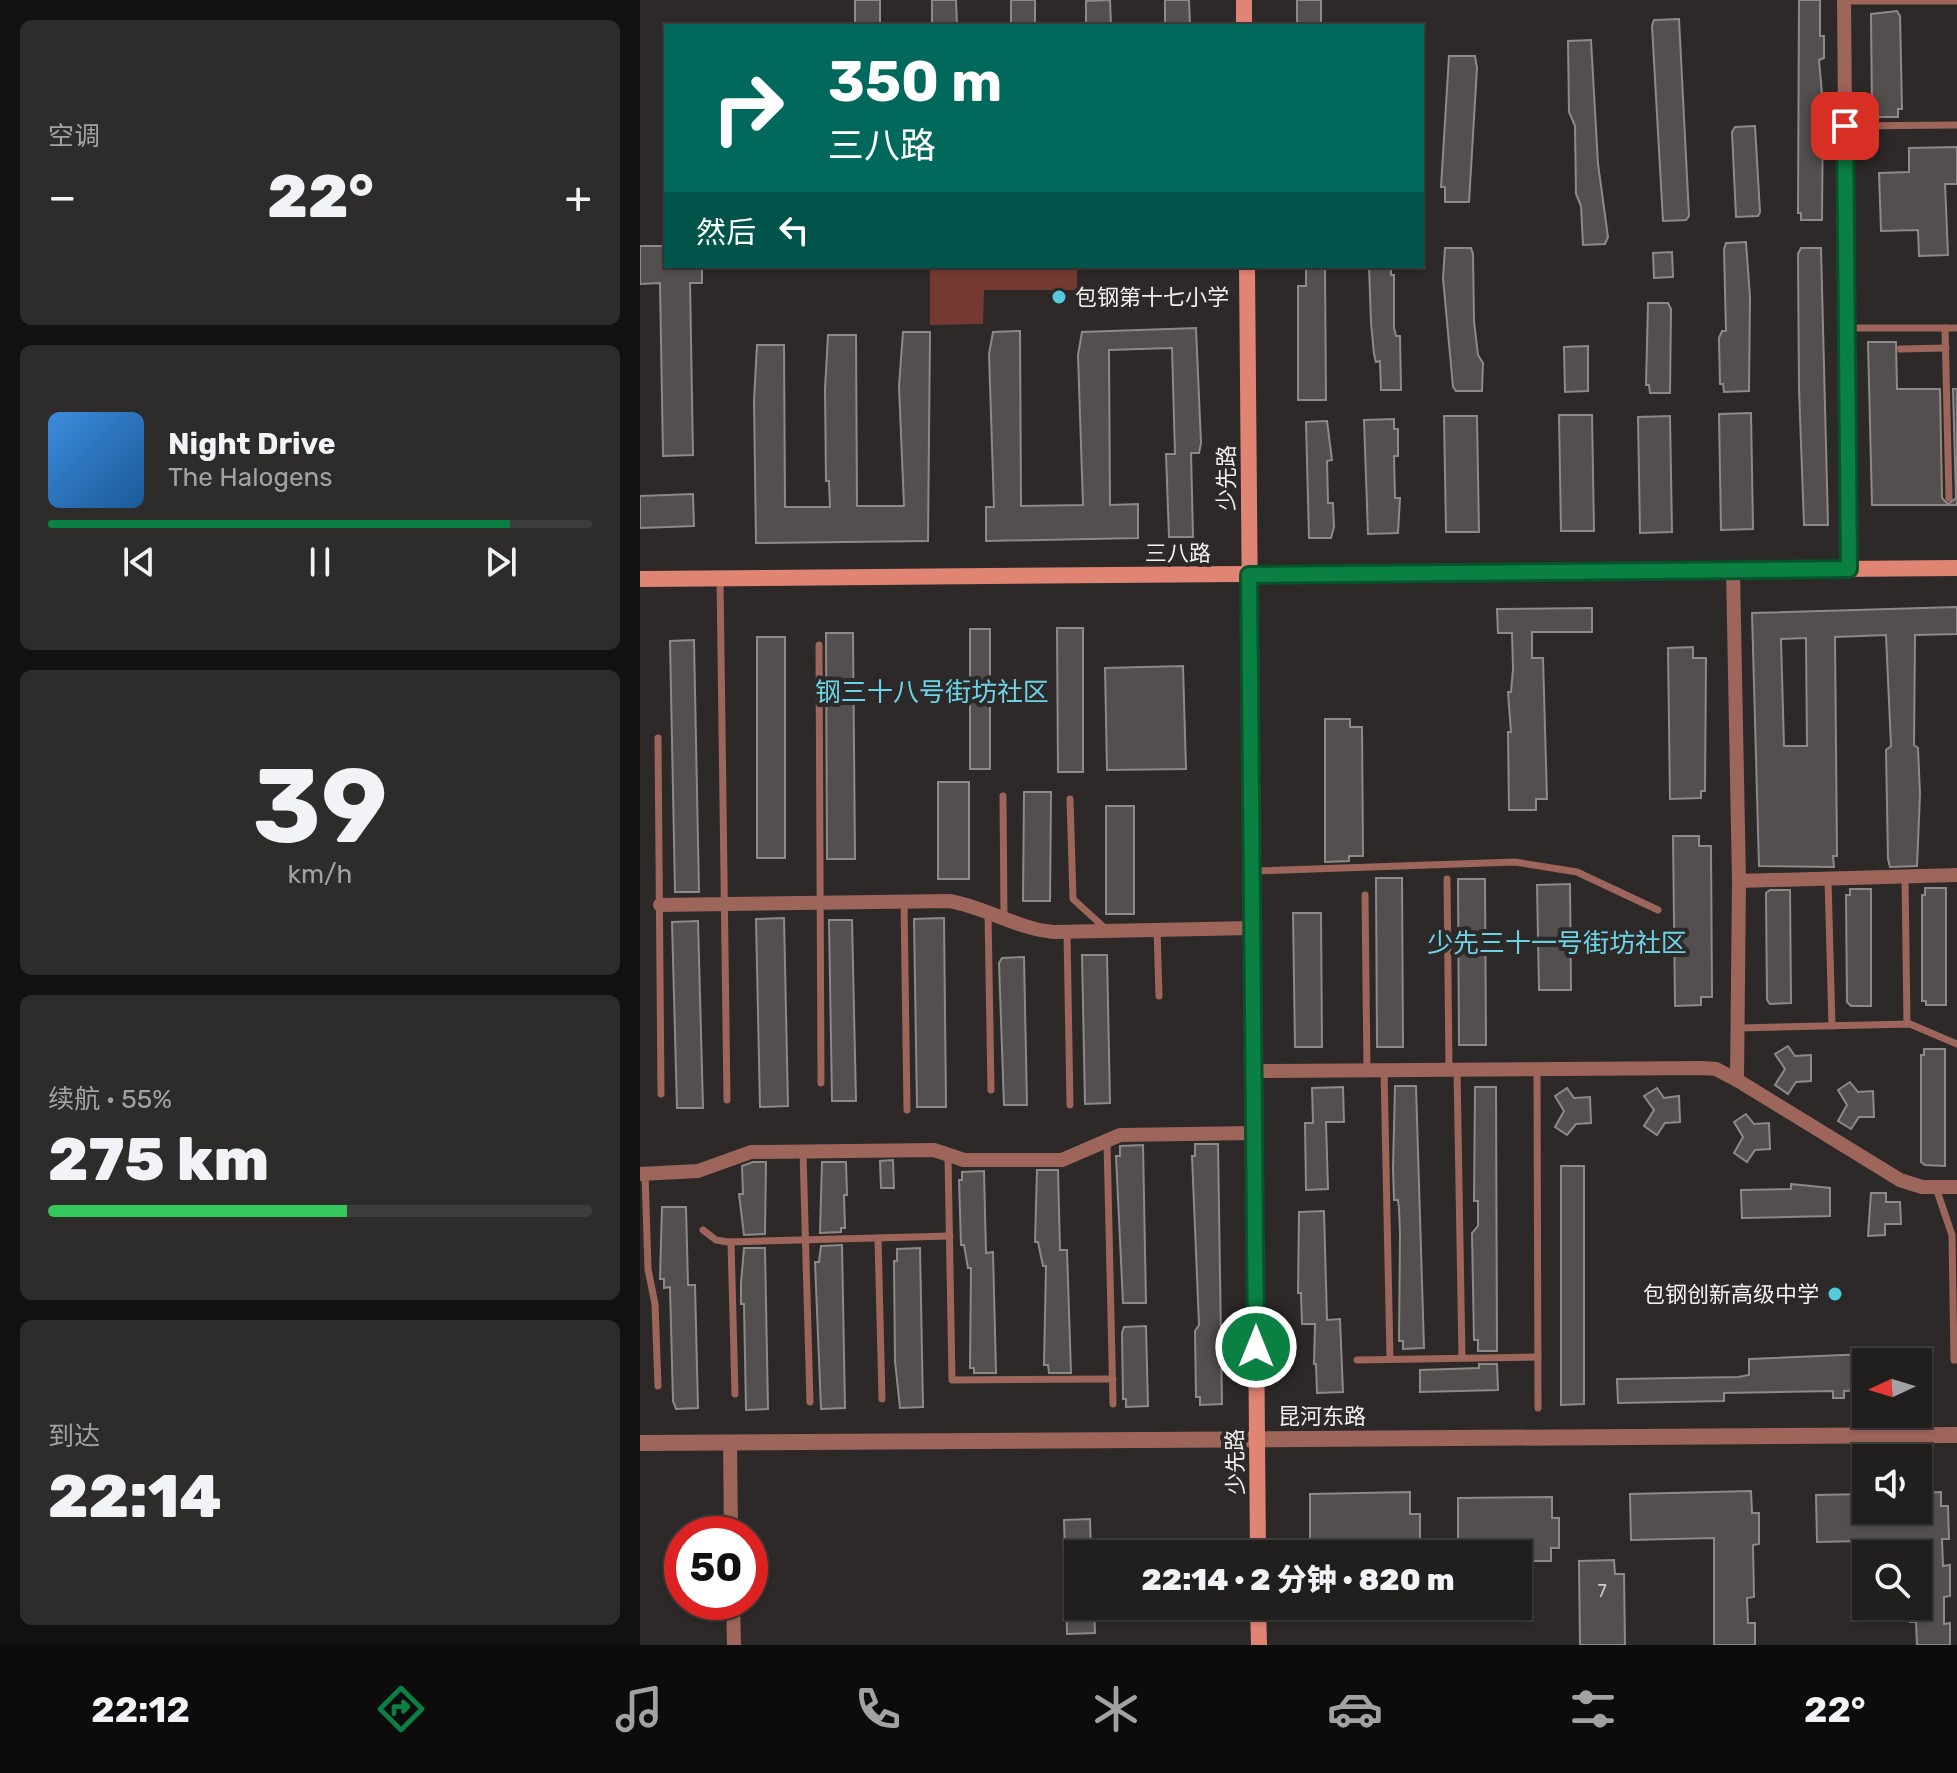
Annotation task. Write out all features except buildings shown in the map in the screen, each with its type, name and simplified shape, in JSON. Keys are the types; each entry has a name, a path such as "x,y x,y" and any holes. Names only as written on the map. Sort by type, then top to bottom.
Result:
{"main road":[{"path":"1244,0 1244,24"},
{"name":"少先路","path":"1247,268 1258,1540"},
{"name":"三八路","path":"640,579 1957,568"},
{"path":"1258,1620 1259,1645"}],"street":[{"path":"1844,0 1849,569"},
{"path":"1733,570 1739,881 1737,1080"},
{"path":"1739,881 1957,875"},
{"path":"660,905 949,901 988,911 1041,931 1252,928"},
{"path":"1254,1071 1703,1068 1724,1072 1900,1180 1936,1187 1957,1187"},
{"path":"643,1174 698,1171 746,1153 803,1151 934,1150 964,1160 1066,1160 1126,1134 1254,1133"},
{"name":"昆河东路","path":"640,1443 1957,1435"},
{"path":"730,1443 731,1516"},
{"path":"733,1620 734,1645"}],"lane":[{"path":"1844,0 1957,1"},
{"path":"1845,126 1957,125"},
{"path":"1847,328 1957,328"},
{"path":"1945,328 1949,498"},
{"path":"1900,349 1946,348"},
{"path":"720,578 727,1100"},
{"path":"819,645 821,1083"},
{"path":"658,738 661,1094"},
{"path":"1003,796 1004,918"},
{"path":"1070,799 1073,899 1108,931"},
{"path":"1252,871 1515,862 1577,872 1658,910"},
{"path":"1905,877 1907,1024"},
{"path":"1447,879 1462,1358"},
{"path":"1828,879 1832,1026"},
{"path":"1365,895 1367,1070"},
{"path":"904,901 907,1110"},
{"path":"988,911 991,1090"},
{"path":"1157,930 1159,996"},
{"path":"1067,932 1070,1105"},
{"path":"1739,1028 1907,1024 1957,1044"},
{"path":"1537,1068 1538,1408"},
{"path":"1384,1070 1390,1359"},
{"path":"1107,1140 1113,1404"},
{"path":"803,1151 810,1402"},
{"path":"948,1156 952,1380 1113,1379"},
{"path":"643,1174 648,1269 655,1304 658,1386"},
{"path":"1936,1187 1952,1235 1954,1360 1957,1360"},
{"path":"703,1230 716,1240 731,1242 950,1236"},
{"path":"878,1238 882,1399"},
{"path":"731,1242 735,1394"},
{"path":"1357,1360 1538,1357"}],"shaded area":[{"path":"930,268 1077,268 1077,290 984,290 983,324 930,325"}],"place":[{"name":"包钢第十七小学","path":"1059,297"},
{"name":"包钢创新高级中学","path":"1835,1294"}],"district":[{"name":"钢三十八号街坊社区","path":"932,692"},
{"name":"少先三十一号街坊社区","path":"1557,943"}],"route":[{"path":"1256,1347 1249,575 1849,569 1845,126"}]}
